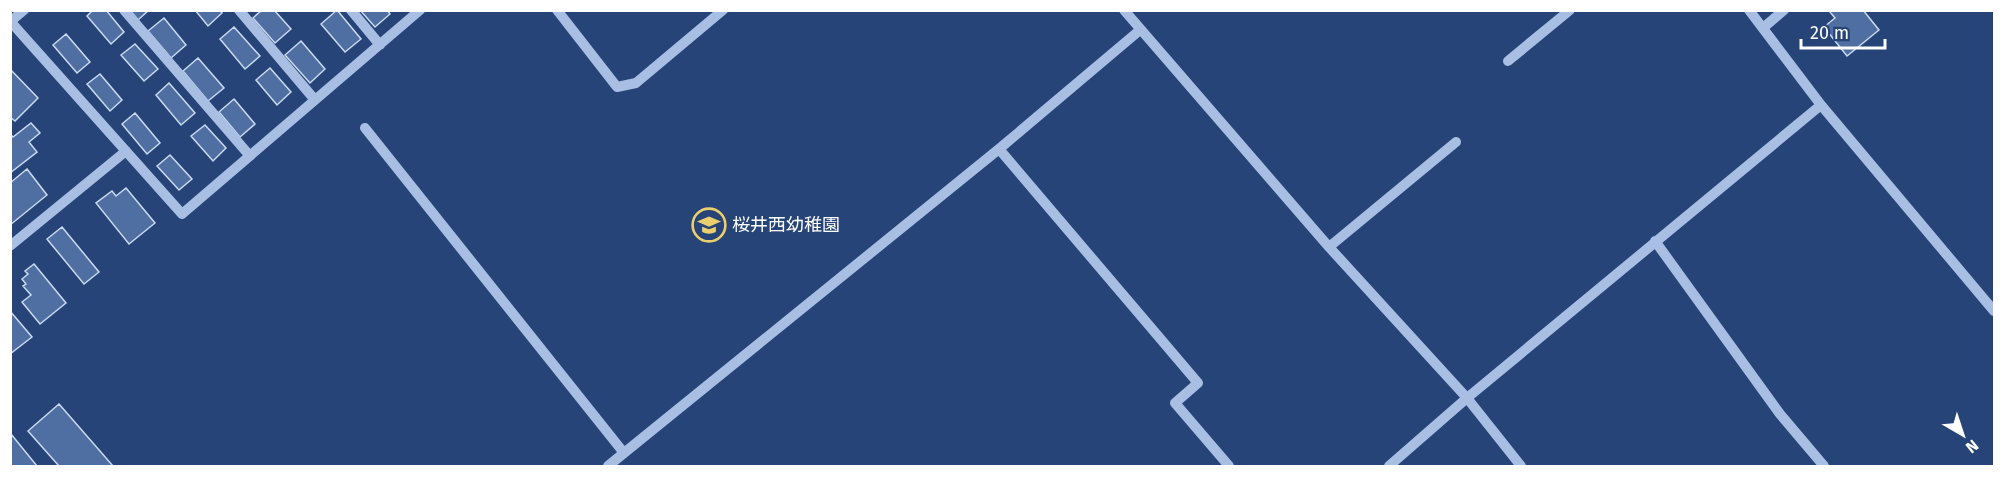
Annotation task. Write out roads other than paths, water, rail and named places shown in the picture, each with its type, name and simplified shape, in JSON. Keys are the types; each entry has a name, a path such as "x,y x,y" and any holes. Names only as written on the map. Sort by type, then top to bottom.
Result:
{"street":[{"path":"24,10 11,21 182,214 420,10"},
{"path":"124,10 250,156"},
{"path":"238,10 315,100"},
{"path":"351,10 380,45"},
{"path":"556,10 617,87 636,83 723,10"},
{"path":"1124,10 1329,247 1467,398 1521,466"},
{"path":"1508,61 1570,10"},
{"path":"1749,10 1821,105 1995,311"},
{"path":"1763,28 1784,10"},
{"path":"608,466 999,149 1140,30"},
{"path":"1389,466 1467,398 1821,105"},
{"path":"365,129 624,453"},
{"path":"1329,247 1456,142"},
{"path":"999,149 1198,383 1175,403 1228,466"},
{"path":"10,246 126,151"},
{"path":"1655,241 1780,414 1824,466"}],"place":[{"name":"桜井西幼稚園","path":"709,225"}]}
